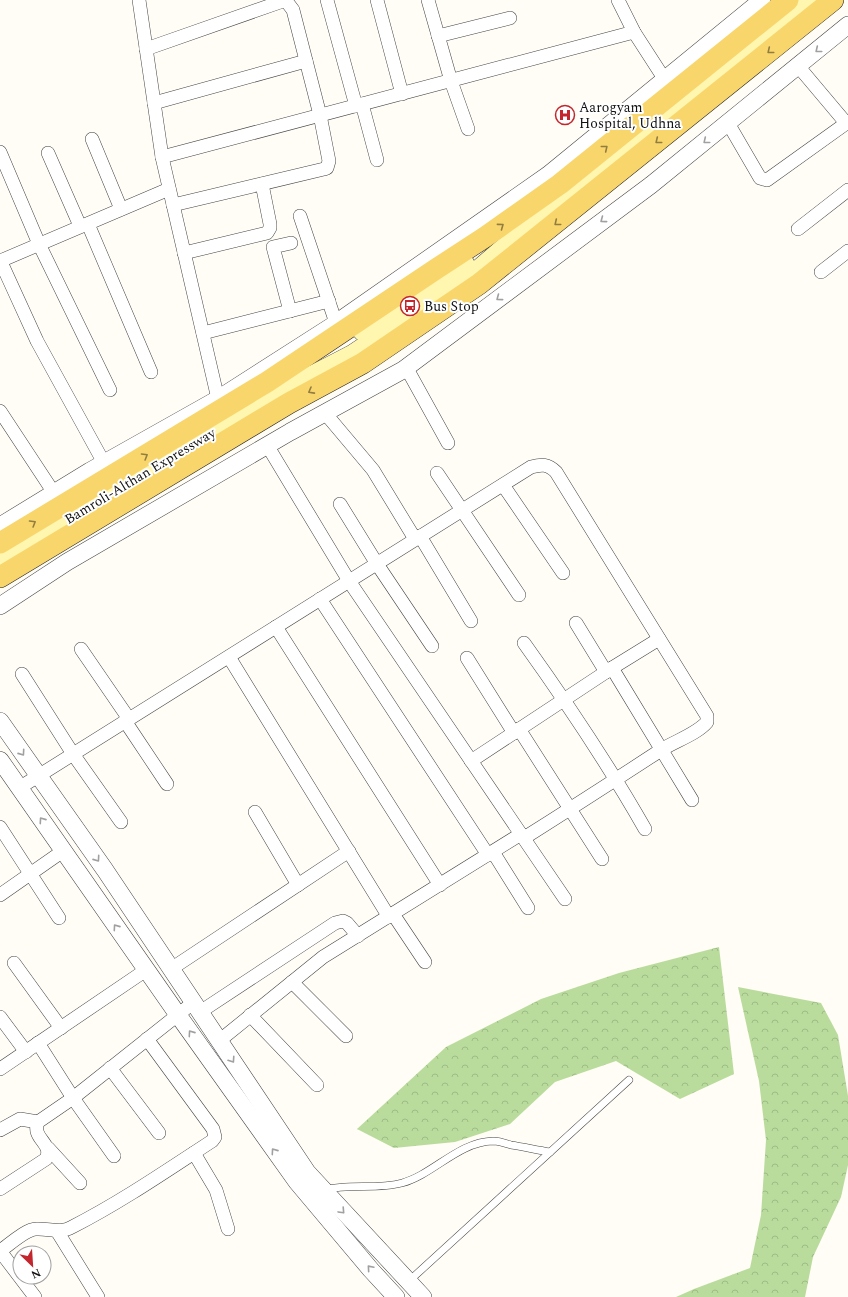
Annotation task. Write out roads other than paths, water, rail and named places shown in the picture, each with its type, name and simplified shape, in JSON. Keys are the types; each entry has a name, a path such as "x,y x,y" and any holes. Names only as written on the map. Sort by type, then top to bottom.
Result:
{"main road":[{"path":"0,543 277,377 485,237 560,184 788,0"},
{"name":"Bamroli-Althan Expressway","path":"0,560 277,377 350,339 466,262 529,226 569,196 811,0"},
{"path":"0,577 289,403 363,363 479,284 833,0"}],"street":[{"path":"138,0 162,157 218,398"},
{"path":"327,0 377,160"},
{"path":"377,0 402,94"},
{"path":"428,0 450,81 468,129"},
{"path":"618,0 634,32 665,80"},
{"path":"0,526 104,463 218,398 277,377 336,323 548,175 762,0"},
{"path":"146,49 283,1 288,2 293,10 320,115 329,161 327,168 324,169 173,205"},
{"path":"438,36 510,18"},
{"path":"0,606 67,562 267,445 391,377 406,367 651,185 848,25"},
{"path":"162,157 634,32"},
{"path":"154,103 306,61"},
{"path":"728,123 760,178 767,180 847,123 798,66"},
{"path":"92,139 121,209"},
{"path":"0,152 40,244 110,390"},
{"path":"48,154 84,225 151,372"},
{"path":"184,253 266,232 270,228 270,224 262,184"},
{"path":"104,463 37,341 0,260 169,189"},
{"path":"798,229 848,190"},
{"path":"300,216 336,323"},
{"path":"290,311 273,247 292,242"},
{"path":"821,272 848,251"},
{"path":"203,333 329,301"},
{"path":"406,367 448,443"},
{"path":"0,411 54,493"},
{"path":"325,413 373,470 471,621"},
{"path":"267,445 349,581 565,899"},
{"path":"19,788 531,467 541,464 550,466 556,472 707,716 707,722 700,728 662,750 570,809 491,853 324,957 220,1040"},
{"path":"437,473 519,595"},
{"path":"503,484 563,573"},
{"path":"340,504 377,564 432,646"},
{"path":"320,599 528,908"},
{"path":"576,623 662,750 692,800"},
{"path":"276,627 440,885"},
{"path":"471,761 609,670 659,639"},
{"path":"524,643 565,700 617,780 645,828"},
{"path":"81,649 167,784"},
{"path":"229,657 349,851 391,915 425,962"},
{"path":"467,658 570,809 602,859"},
{"path":"22,674 73,754 121,822"},
{"path":"0,721 101,865 220,1040 310,1184 423,1297"},
{"path":"0,760 178,1015 310,1184 371,1270 396,1297"},
{"path":"255,812 298,885"},
{"path":"0,827 59,918"},
{"path":"0,895 63,851"},
{"path":"171,969 349,851"},
{"path":"80,1183 48,1148 36,1132 38,1122 73,1098 178,1015 197,1007 335,923 343,921 347,923 358,936"},
{"path":"14,963 60,1028"},
{"path":"0,1069 146,970"},
{"path":"292,982 346,1036"},
{"path":"250,1015 317,1085"},
{"path":"0,1018 26,1052"},
{"path":"35,1297 1,1253 29,1231 35,1229 57,1231 70,1228 142,1187 212,1141 215,1137 213,1129 147,1039"},
{"path":"38,1043 73,1098 114,1156"},
{"path":"110,1068 159,1133"},
{"path":"0,1130 20,1119 38,1122"},
{"path":"0,1189 46,1159 48,1148"},
{"path":"194,1153 216,1190 228,1229"},
{"path":"57,1231 98,1297"}],"lane":[{"path":"408,1282 629,1080"},
{"path":"310,1184 334,1187 383,1187 403,1183 419,1176 464,1149 479,1143 494,1141 550,1152"}],"place":[{"name":"Aarogyam Hospital, Udhna","path":"565,115"},
{"name":"Bus Stop","path":"410,306"}]}
